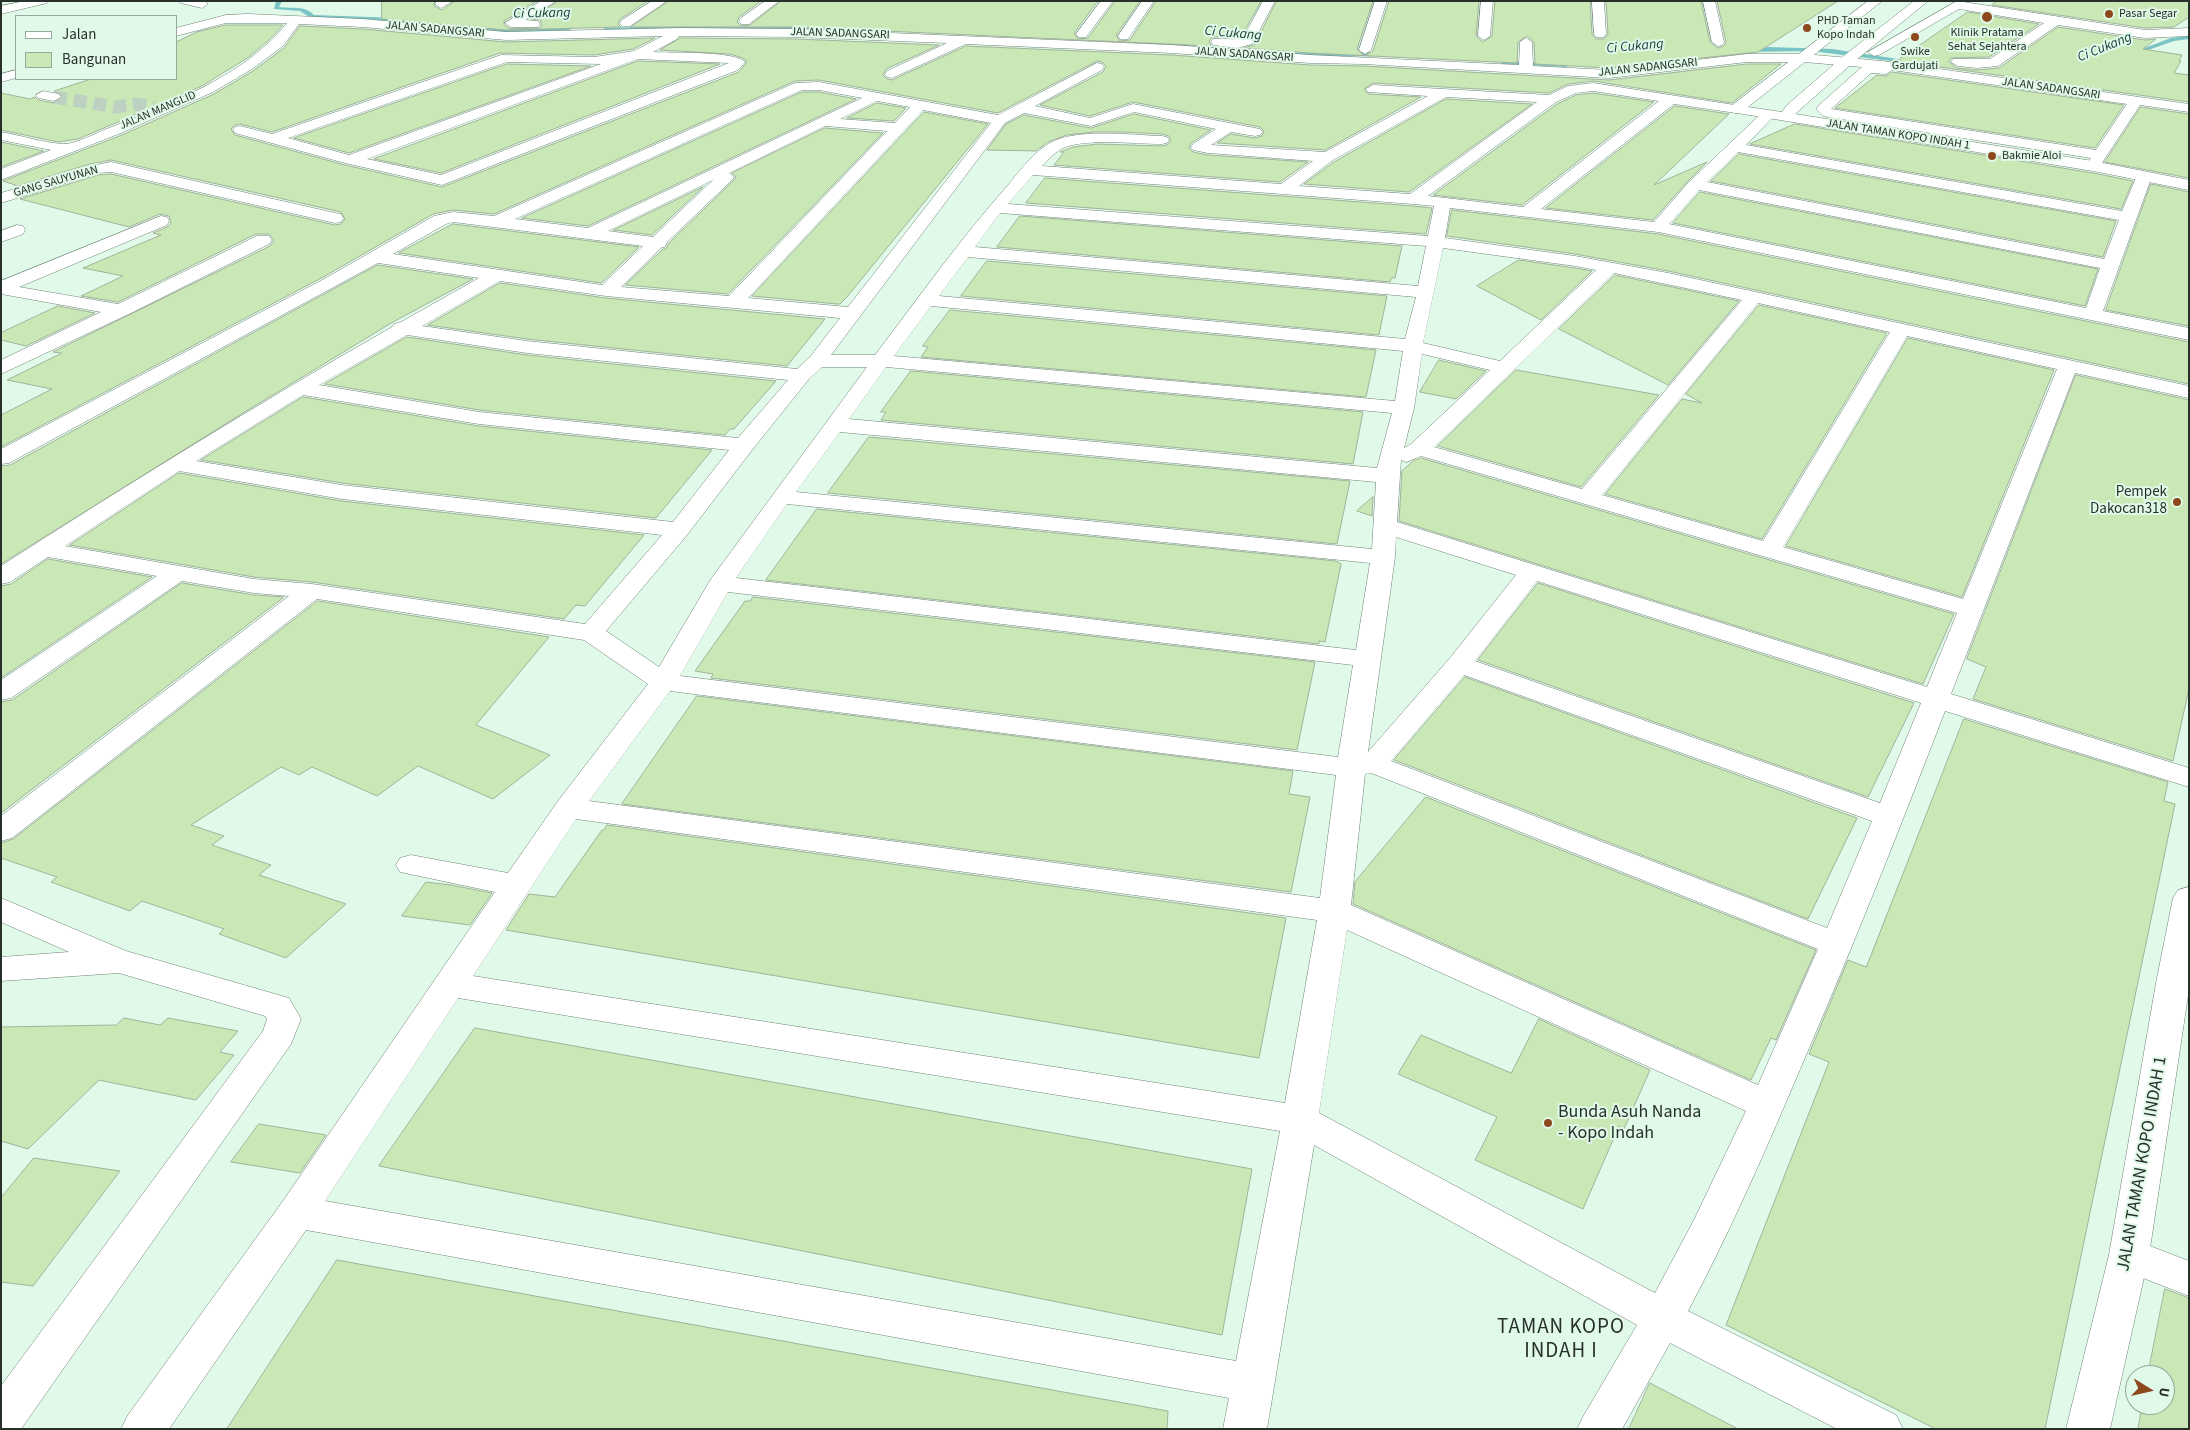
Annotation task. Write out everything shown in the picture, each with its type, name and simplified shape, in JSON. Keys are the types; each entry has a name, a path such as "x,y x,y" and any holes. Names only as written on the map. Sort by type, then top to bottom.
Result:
{"street":[{"path":"3,10 43,1"},
{"path":"185,1 202,4"},
{"path":"511,23 550,1"},
{"path":"626,23 661,1"},
{"path":"745,21 773,1"},
{"path":"1082,34 1107,1"},
{"path":"1124,36 1148,1"},
{"path":"496,22 589,25 745,21 1082,34 1244,43 1248,41 1269,1"},
{"path":"1364,50 1381,1"},
{"path":"1484,36 1487,1"},
{"path":"1598,1 1600,34"},
{"path":"1709,1 1718,42"},
{"path":"1736,109 1876,1"},
{"path":"1785,117 1792,108 1920,2"},
{"path":"1940,2 1960,3 2055,21 2145,34 2189,32"},
{"path":"1858,55 1960,3"},
{"path":"3,10 32,14"},
{"name":"JALAN SADANGSARI","path":"178,32 235,18 295,14 367,22 453,25 506,36 681,32 797,33 966,39 1310,59 1526,64 1609,74 1747,58 1810,53 1858,55 2134,104 2189,108"},
{"name":"JALAN MANGLID","path":"1,174 210,89 254,63 291,31 295,14"},
{"path":"367,22 392,16"},
{"path":"1858,55 1993,63 2055,21"},
{"path":"350,160 637,55 681,32"},
{"path":"892,74 966,39"},
{"path":"1526,42 1526,64"},
{"path":"275,138 506,58 594,61 637,55 738,62 733,67 415,191"},
{"path":"591,633 679,530 744,445 802,375 817,361 1000,120 1097,67"},
{"path":"1872,68 2134,104 2097,160 1828,113 1823,109 1866,70 1872,68"},
{"path":"1,78 15,74"},
{"path":"496,221 800,86 819,86 1000,120"},
{"name":"JALAN TAMAN KOPO INDAH 1","path":"1551,99 1582,87 1608,88 1768,115 2097,160 2144,176 2189,185"},
{"path":"1373,89 1551,99"},
{"path":"1283,190 1328,157 1444,93"},
{"path":"589,234 876,97"},
{"path":"1413,200 1551,99"},
{"path":"1528,211 1671,99"},
{"path":"733,303 920,105"},
{"path":"1022,108 1091,122 1133,108 1254,132"},
{"path":"1658,227 1695,184 1768,115"},
{"path":"822,122 899,128"},
{"path":"1227,128 1198,146 1208,149 1328,157"},
{"path":"240,130 350,160 442,180"},
{"path":"1,136 66,149"},
{"path":"143,1429 297,1212 568,808 663,682 720,584 833,425 996,208 1029,170 1054,147 1071,141 1089,138 1162,140"},
{"path":"1734,147 2130,217"},
{"path":"606,291 659,243 742,162"},
{"name":"GANG SAUYUNAN","path":"1,198 96,169 111,168 335,218"},
{"path":"1029,170 1413,200 1528,211 1658,227 2189,334"},
{"path":"2094,314 2110,265 2130,217 2144,176"},
{"path":"1695,184 2110,265"},
{"path":"1245,1429 1300,1120 1334,911 1362,766 1368,659 1386,526 1387,471 1404,408 1413,346 1426,292 1443,203"},
{"path":"996,208 1436,242 1610,267 2189,392"},
{"path":"1,458 376,257 440,220 453,218 496,221 659,243"},
{"path":"1,289 161,221"},
{"path":"1,237 17,230"},
{"path":"1,368 263,240"},
{"path":"963,251 1426,292"},
{"path":"376,257 606,291 852,313"},
{"path":"833,425 1387,471 1419,449 1610,267"},
{"path":"4,573 175,464 300,388 401,328 497,276"},
{"path":"1,289 122,310"},
{"path":"1587,498 1753,298"},
{"path":"926,300 1413,346 1504,368"},
{"path":"401,328 527,347 802,375"},
{"path":"1770,549 1901,330"},
{"path":"817,361 881,361 1404,408"},
{"path":"1599,1429 1662,1318 1721,1205 1766,1105 1837,944 1890,817 1937,700 1970,609 2068,366"},
{"path":"300,388 479,418 744,445"},
{"path":"1419,449 1770,549 1970,609"},
{"path":"175,464 342,492 679,530"},
{"path":"781,497 1382,557"},
{"path":"1386,526 2189,778"},
{"path":"44,549 254,586 312,591 591,633 663,682 1362,766 1837,944"},
{"path":"1,692 179,572"},
{"path":"1362,766 1459,664 1532,572"},
{"path":"720,584 1368,659"},
{"path":"1,831 312,591"},
{"path":"1459,664 1890,817"},
{"path":"568,808 1334,911 1766,1105"},
{"path":"410,865 516,885"},
{"name":"JALAN TAMAN KOPO INDAH 1","path":"2088,1429 2129,1255 2173,983 2189,898"},
{"path":"1,909 119,961 277,1007 284,1019 279,1035 1,1421"},
{"path":"1,969 119,961"},
{"path":"451,984 1300,1120 1662,1318 1881,1429"},
{"path":"297,1212 1252,1383"},
{"path":"2129,1255 2189,1279"}],"building":[{"path":"382,1 435,1 434,6 442,10 455,1 537,1 504,21 504,25 511,29 540,28 542,25 540,20 531,19 558,1 648,1 620,19 618,24 621,27 506,30 382,19"},
{"path":"669,1 761,1 739,17 737,22 741,26 750,25 781,1 1098,1 1074,33 1078,39 1088,38 1115,1 1140,1 1116,35 1120,41 1130,40 1156,1 1261,1 1242,36 1213,37 1209,41 1211,46 797,27 631,27"},
{"path":"1277,1 1373,1 1357,49 1364,56 1243,48 1254,45"},
{"path":"1389,1 1479,1 1476,36 1483,42 1492,36 1495,1 1590,1 1592,34 1596,39 1604,39 1608,34 1606,1 1701,1 1710,42 1718,48 1724,46 1726,42 1717,1 1838,1 1758,52 1609,68 1535,64 1534,42 1527,36 1518,42 1517,63 1365,56 1373,51"},
{"name":"Pasar Segar","path":"1997,1 2189,1 2189,17 2174,27 2145,28 1992,5"},
{"path":"1968,12 2039,24 1989,57 1951,58 1949,62 1957,68 1977,70 1999,68 2058,27 2145,40 2156,39 2143,49 2182,55 2179,61 2181,61 2174,73 2189,75 2189,102 1897,61"},
{"path":"226,25 283,25 249,57 202,86 78,139 58,142 1,130 1,93 30,99 35,97 38,100 54,103 63,97 61,93 54,91 88,80 178,80 178,41 197,32"},
{"path":"300,26 363,29 506,42 655,38 633,49 594,55 500,53 272,132 240,124 235,125 231,129 235,135 345,165 442,187 739,72 746,63 746,60 729,54 660,50 680,38 797,39 939,45 886,69 883,75 887,79 892,80 966,46 1172,55 1310,65 1363,66 1609,80 1747,64 1781,64 1732,103 1593,81 1568,84 1549,93 1373,83 1364,89 1368,94 1421,97 1325,150 1217,143 1231,134 1255,138 1262,136 1264,131 1260,127 1133,102 1090,116 1040,105 1103,72 1106,66 1102,62 1097,61 998,113 819,80 795,81 494,214 453,210 433,214 325,276 1,447 1,415 52,389 7,380 62,353 53,352 270,246 274,240 269,234 256,234 118,302 81,296 123,276 83,268 161,235 153,233 169,226 171,222 169,216 160,214 129,227 20,199 98,175 111,174 335,225 341,224 345,219 341,212 111,160 90,164 18,186 3,181 122,135 214,94 253,71 284,48"},
{"path":"638,61 720,64 441,173 374,159"},
{"path":"507,64 591,66 349,153 294,138"},
{"path":"1892,72 2124,105 2095,148 1835,108 1877,75 1886,76"},
{"path":"802,92 819,92 856,99 588,226 522,218"},
{"path":"1593,93 1654,102 1522,205 1433,195 1557,104 1576,95"},
{"path":"1446,99 1532,104 1409,192 1304,184 1334,162"},
{"path":"877,103 906,108 894,121 847,118"},
{"path":"1675,106 1729,114 1654,185 1707,162 1653,220 1546,208"},
{"path":"2141,107 2189,114 2189,178 2105,162"},
{"path":"924,112 988,124 847,297 840,304 837,304 752,296"},
{"path":"1134,114 1211,130 1191,143 1189,148 1193,152 1208,155 1308,162 1280,182 1054,165 1064,152 1060,152 1073,147 1097,144 1162,146 1167,145 1171,141 1169,136 1162,134 1123,132 1094,132 1067,135 1048,142 1036,151 987,150 1006,124 1024,115 1091,128"},
{"path":"1795,124 2133,181 2121,209 1750,144"},
{"path":"825,128 883,133 728,294 625,285 663,249 666,249 669,243 733,181 736,177 732,173"},
{"path":"1,142 44,151 1,167"},
{"path":"1739,154 2116,221 2103,257 1711,181"},
{"path":"1045,178 1432,208 1426,234 1026,203"},
{"path":"2151,184 2189,192 2189,326 2106,310"},
{"path":"703,187 652,235 614,230"},
{"path":"1700,192 2098,269 2085,306 1673,223"},
{"path":"1452,210 1658,234 2189,342 2189,384 1668,271 1575,254 1447,236"},
{"path":"1020,216 1402,246 1395,278 1391,278 1390,282 997,247"},
{"path":"453,224 639,247 601,283 399,253"},
{"path":"1519,260 1592,271 1541,320 1477,286"},
{"path":"987,261 1387,296 1379,335 961,296"},
{"path":"378,265 473,279 393,322 1,564 1,466 10,465"},
{"path":"1615,275 1739,301 1668,385 1559,329"},
{"path":"500,283 606,298 825,319 787,366 527,339 428,325"},
{"path":"1759,305 1887,333 1762,539 1605,494 1682,399 1702,403 1686,394"},
{"path":"58,306 95,313 26,346 1,340 1,333"},
{"path":"950,310 1376,350 1366,397 921,357 928,347 923,346"},
{"path":"407,337 527,355 776,381 734,429 730,429 725,435 479,410 325,384"},
{"path":"1908,338 2054,370 1962,597 1786,546"},
{"path":"1439,360 1486,371 1456,399 1420,392"},
{"path":"1516,370 1659,395 1581,487 1438,446"},
{"path":"911,371 1363,412 1353,464 881,420 886,412 881,412"},
{"path":"2076,375 2189,400 2189,689 2173,761 1973,699 1986,667 1967,659"},
{"path":"303,397 479,426 712,450 656,518 342,483 201,460"},
{"path":"869,437 1350,481 1337,544 828,493"},
{"path":"1421,458 1954,614 1923,684 1399,521 1402,471 1413,461"},
{"path":"179,473 342,501 644,535 585,606 576,605 564,619 312,582 254,577 70,545"},
{"path":"1373,497 1372,516 1357,511"},
{"path":"817,509 1336,561 1341,564 1325,642 1319,641 1319,644 766,580"},
{"path":"48,559 152,577 1,678 1,586 11,584"},
{"path":"182,583 254,595 284,597 1,813 1,702 12,700"},
{"path":"1538,583 1914,703 1868,797 1478,660"},
{"path":"753,597 1315,662 1297,750 711,678 713,674 695,671 745,601 750,601"},
{"path":"318,601 549,637 476,725 550,755 493,799 418,766 377,796 312,767 299,775 281,767 191,825 224,836 212,845 271,865 259,875 346,904 286,958 219,934 224,929 142,901 130,911 51,882 57,877 1,858 1,843 13,839"},
{"path":"1465,677 1857,818 1808,919 1394,760"},
{"path":"697,696 1293,771 1289,794 1310,797 1291,892 622,804"},
{"path":"1964,719 2168,782 2164,801 2175,804 2045,1429 1936,1429 1726,1325 1829,1062 1809,1054 1848,960 1866,967"},
{"path":"1426,797 1816,950 1776,1040 1771,1038 1751,1080 1353,904 1355,882"},
{"path":"607,825 1286,918 1259,1058 506,930 529,894 555,897"},
{"path":"426,882 492,893 470,925 402,916"},
{"path":"124,1018 160,1025 168,1018 238,1031 220,1052 234,1055 196,1100 99,1080 28,1149 1,1141 1,1027 116,1025"},
{"name":"Bunda Asuh Nanda - Kopo Indah","path":"1539,1019 1650,1070 1624,1129 1619,1126 1583,1209 1475,1160 1497,1117 1398,1074 1421,1035 1511,1073"},
{"path":"475,1028 1252,1169 1222,1335 379,1166"},
{"path":"259,1124 326,1135 300,1173 231,1162"},
{"path":"34,1158 120,1171 33,1286 1,1282 1,1198"},
{"path":"337,1260 1168,1411 1167,1429 227,1429"},
{"path":"2165,1289 2189,1298 2189,1429 2138,1429 2140,1415 2175,1415 2175,1365 2150,1365"},
{"path":"1650,1383 1738,1429 1629,1429"}],"waterway":[{"name":"Ci Cukang","path":"279,1 276,8 305,10 312,17 398,20 499,30 570,31"},
{"name":"Ci Cukang","path":"605,30 712,27 863,30"},
{"name":"Ci Cukang","path":"2129,55 2173,39 2189,37"},
{"name":"Ci Cukang","path":"1147,43 1303,55 1384,54"},
{"name":"Ci Cukang","path":"1748,50 1769,48 1811,49 1915,62"},
{"name":"Ci Cukang","path":"1502,62 1566,65"}],"tunnel":[{"path":"54,97 116,107 135,104 154,107"}],"place":[{"name":"Pasar Segar","path":"2109,14"},
{"name":"Klinik Pratama Sehat Sejahtera","path":"1987,17"},
{"name":"PHD Taman Kopo Indah","path":"1807,28"},
{"name":"Swike Gardujati","path":"1915,37"},
{"name":"Bakmie Aloi","path":"1992,156"},
{"name":"Pempek Dakocan318","path":"2177,502"},
{"name":"Bunda Asuh Nanda - Kopo Indah","path":"1548,1123"}],"district":[{"name":"TAMAN KOPO INDAH I","path":"1561,1340"}]}
